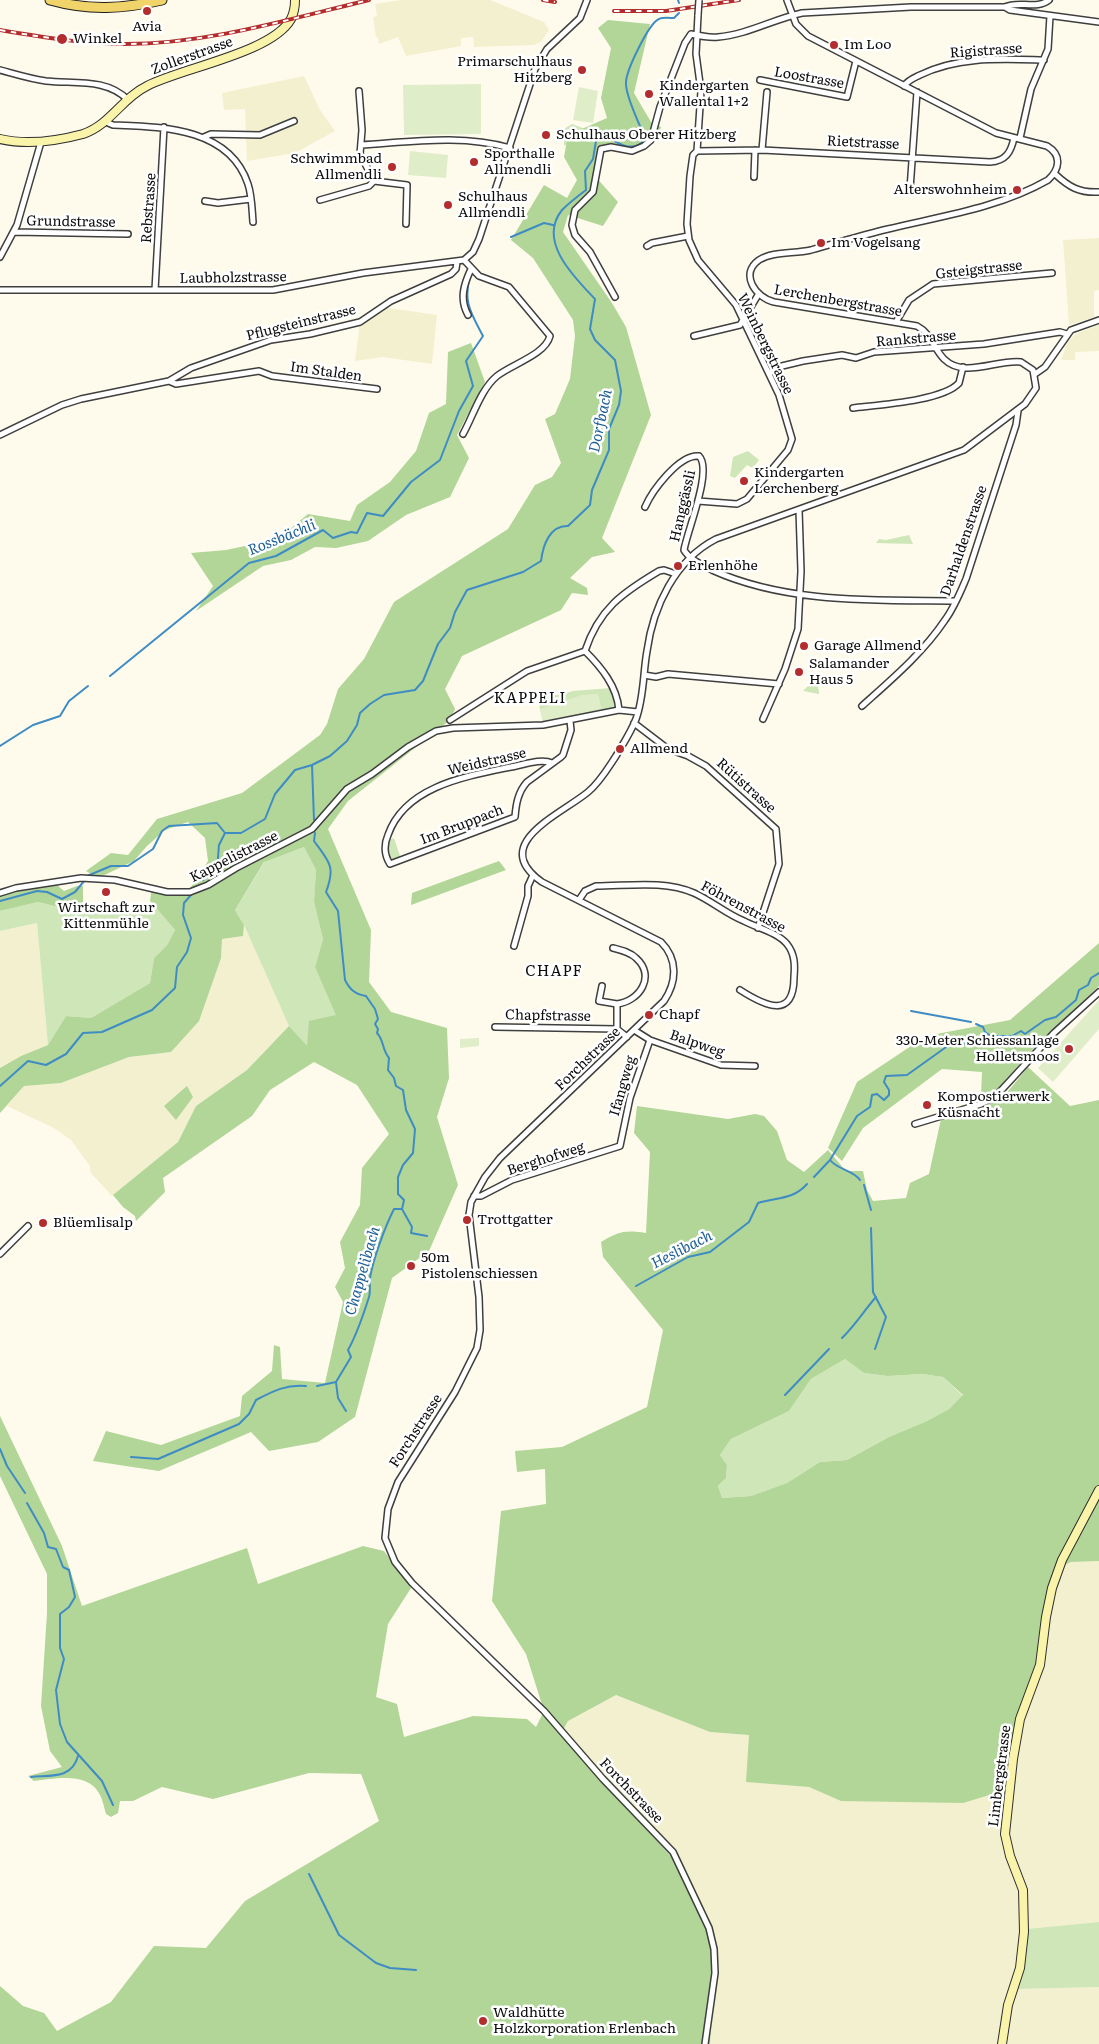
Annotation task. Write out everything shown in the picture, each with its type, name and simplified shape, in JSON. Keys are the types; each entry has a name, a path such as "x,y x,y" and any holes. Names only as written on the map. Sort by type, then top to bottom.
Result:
{"main road":[{"path":"50,0 130,8 162,0"}],"street":[{"name":"Zollerstrasse","path":"0,139 15,142 41,142 83,134 106,122 128,100 146,86 237,54 267,39 284,27 291,19 295,0"},
{"path":"463,434 489,384 538,350 548,342 550,336 509,287 479,276 464,260 474,252 535,69 546,48 580,18 587,0"},
{"name":"Weinbergstrasse","path":"698,501 742,503 773,470 788,450 792,439 779,395 731,298 695,255 688,236 690,176 693,155 697,151 701,91 696,54 699,0"},
{"path":"787,0 800,29 808,36 991,130 1039,142 1054,151 1058,162 1055,174 1073,189 1088,193 1099,192"},
{"path":"615,297 590,252 575,235 572,217 575,210 593,192 601,149 610,147 632,152 651,140 660,107 685,43 691,34 710,38 729,36 785,16 793,15 911,8 1005,7 1010,4 1040,4 1049,0"},
{"path":"1005,7 1010,10 1099,22"},
{"name":"Rietstrasse","path":"697,151 762,150 995,162 1007,156 1017,138 1031,89 1048,48 1050,16"},
{"name":"Rigistrasse","path":"904,86 909,80 926,72 955,62 1044,60"},
{"name":"Loostrasse","path":"760,80 847,97 856,61"},
{"path":"0,70 45,81 107,86 122,93 128,100"},
{"path":"359,92 360,154 374,181"},
{"path":"762,150 768,92"},
{"path":"910,189 916,92"},
{"path":"204,137 211,134 260,135 294,121"},
{"path":"106,122 113,125 164,127 204,137 227,153 238,164 248,183 253,222"},
{"name":"Rebstrasse","path":"156,290 164,127"},
{"path":"361,145 438,139 510,148"},
{"path":"0,257 14,232 41,142"},
{"path":"754,177 755,150"},
{"name":"Lerchenbergstrasse","path":"964,368 947,361 937,349 932,337 924,330 913,325 774,302 758,295 752,286 751,272 757,261 769,255 803,252 887,229 985,207 1036,186 1055,174"},
{"path":"320,200 369,186 374,181"},
{"path":"374,181 407,185 406,224"},
{"path":"205,201 218,203 251,199"},
{"name":"Grundstrasse","path":"14,232 128,234"},
{"path":"647,246 652,243 688,236"},
{"name":"Laubholzstrasse","path":"0,290 273,290 363,273 464,260"},
{"name":"Pflugsteinstrasse","path":"0,435 62,405 169,381 191,368 271,340 310,334 360,322 391,301 451,274 456,268 457,262"},
{"path":"468,315 464,308 463,285 471,269"},
{"name":"Gsteigstrasse","path":"896,322 909,300 933,284 1052,273"},
{"path":"694,336 743,322 758,295"},
{"path":"1035,374 1045,367 1067,334 1074,328 1099,320"},
{"name":"Rankstrasse","path":"769,373 782,366 842,355 856,358 884,352 984,344 1060,332 1067,334"},
{"path":"514,946 528,896 528,886 533,875 526,868 521,855 526,841 545,823 590,790 608,768 634,724 638,712 650,630 660,604 676,574 690,557 716,539 964,450 1018,411 1034,392 1037,384 1035,374 1028,365 1017,361 964,368 959,383 949,390 911,401 853,408"},
{"name":"Pflugsteinstrasse","path":"169,381 176,384 252,371 259,371 272,376"},
{"name":"Im Stalden","path":"272,376 377,390"},
{"name":"Darhaldenstrasse","path":"862,706 905,668 945,621 956,601 966,579 1016,425 1018,411"},
{"name":"Hanggässli","path":"645,507 655,488 671,472 690,458 695,456 701,457 703,465 698,501 684,547 684,552 690,557"},
{"path":"764,719 779,684 798,629 799,510"},
{"path":"690,557 708,568 739,581 799,594 865,600 956,601"},
{"path":"450,720 528,671 585,651 596,624 610,605 662,570 676,574"},
{"path":"585,651 594,660 612,686 618,697 619,710"},
{"path":"644,675 656,677 668,674 779,684"},
{"path":"570,720 619,710 638,712"},
{"name":"Kappelistrasse","path":"0,893 81,878 115,880 181,893 198,890 312,829 347,789 372,774 421,738 441,730 543,725 570,720"},
{"name":"Im Bruppach","path":"390,864 515,817 516,804 524,786 565,751 571,730 570,720"},
{"name":"Rütistrasse","path":"634,724 668,749 688,756 712,770 778,833 778,869 758,928"},
{"name":"Weidstrasse","path":"390,864 385,844 390,830 400,814 419,797 438,786 460,778 544,761 552,763"},
{"name":"Forchstrasse","path":"533,875 578,900 658,939 670,953 674,970 671,990 664,1001 500,1158 474,1196 469,1210 479,1297 480,1330 476,1348 455,1392 398,1482 388,1509 385,1538 396,1562 412,1583 538,1706 673,1852 709,1928 714,1949 715,1973 704,2044"},
{"name":"Föhrenstrasse","path":"578,900 585,891 596,886 675,887 694,893 758,928 783,939 790,949 794,963 794,994 788,1002 775,1006 757,1000 740,990"},
{"path":"602,986 599,1000 617,1004 625,1003 636,997 643,988 645,978 638,960 614,948"},
{"path":"915,1124 981,1104 996,1096 1054,1033 1099,992"},
{"path":"617,1004 617,1029 627,1037"},
{"name":"Chapfstrasse","path":"496,1027 617,1029"},
{"name":"Balpweg","path":"634,1030 650,1040 721,1065 755,1066"},
{"name":"Ifangweg","path":"622,1140 630,1098 650,1040"},
{"name":"Berghofweg","path":"474,1196 481,1196 512,1180 617,1147 622,1140"},
{"path":"0,1254 28,1226"},
{"name":"Limbergstrasse","path":"1002,2044 1008,2005 1020,1968 1024,1932 1023,1890 1010,1856 1005,1834 1014,1751 1020,1719 1040,1665 1052,1588 1062,1560 1099,1490"}],"shaded area":[{"path":"401,0 490,0 544,22 549,30 541,42 534,45 474,47 473,37 461,38 461,46 406,56 398,37 379,44 373,17 377,16 375,4"},
{"path":"304,76 320,110 335,131 295,153 247,161 245,109 224,110 222,93"},
{"path":"1099,238 1099,290 1094,291 1094,317 1069,325 1063,240"},
{"path":"382,307 437,315 432,364 383,357 355,361 360,322"},
{"path":"1099,325 1099,351 1075,352 1075,360 1061,360 1068,341 1077,333"},
{"path":"37,923 48,1045 21,1056 0,1068 0,931"},
{"path":"244,925 289,1026 247,1070 196,1106 178,1142 112,1196 91,1173 90,1166 71,1140 54,1128 7,1106 24,1086 61,1083 129,1057 171,1052 221,958 222,939 243,936"},
{"path":"1099,1561 1099,1922 1026,1929 1027,1900 1025,1887 1015,1864 1008,1831 1005,1834 1024,1904 1016,1989 1099,1987 1099,2044 710,2044 714,1949 682,1869 562,1732 568,1721 616,1695 710,1732 749,1735 747,1782 809,1787 841,1801 1056,1569 1071,1562"}],"green space":[{"path":"608,20 650,24 634,93 651,122 661,127 658,137 641,151 610,146 596,158 594,175 618,202 603,226 568,215 563,232 612,303 626,327 651,415 602,538 615,552 592,557 570,578 587,588 588,595 572,593 561,610 462,656 445,689 455,709 450,720 348,801 328,829 371,930 369,982 391,1012 447,1028 449,1078 437,1117 458,1185 429,1251 392,1278 355,1417 318,1442 269,1451 251,1432 159,1471 93,1461 106,1431 161,1445 240,1416 242,1396 272,1371 274,1345 280,1347 282,1379 325,1383 343,1302 335,1287 345,1268 340,1242 360,1205 362,1168 389,1134 357,1085 314,1062 270,1090 252,1116 163,1178 165,1192 136,1221 135,1216 123,1207 113,1195 178,1142 196,1106 247,1070 289,1026 307,1046 309,1021 336,1015 315,967 323,939 314,902 316,870 304,847 264,862 235,910 244,925 243,936 222,939 221,958 199,1021 171,1052 129,1057 61,1083 24,1086 0,1113 0,1068 21,1056 48,1045 66,1016 91,1018 150,983 154,958 167,945 175,930 150,901 152,887 189,890 208,861 205,838 188,822 165,830 134,861 98,878 86,871 111,853 128,855 157,819 242,793 320,735 327,724 338,689 364,659 394,602 508,529 535,485 552,477 561,463 545,419 555,414 570,379 575,336 573,320 533,258 511,240 544,185 567,198 577,180 564,157 568,135 607,118 601,98 611,48 598,28"},
{"path":"481,84 481,134 404,135 403,85"},
{"path":"579,87 598,91 593,123 573,120"},
{"path":"572,124 588,130 564,146 564,129"},
{"path":"410,151 448,155 446,178 408,175"},
{"path":"471,343 485,382 457,435 469,458 450,497 406,515 368,541 336,548 315,547 291,560 263,566 196,611 213,586 191,553 226,550 278,539 308,514 350,521 357,505 390,482 416,451 429,413 446,404 448,352"},
{"path":"748,451 759,460 753,468 747,465 735,478 730,476 733,457"},
{"path":"909,535 913,544 876,543 879,539 886,540"},
{"path":"811,683 818,684 819,694 803,691"},
{"path":"611,688 616,697 616,708 543,723 537,695 560,695 573,691"},
{"path":"598,694 602,711 543,723 540,709 582,695"},
{"path":"394,838 401,859 393,861 386,854 389,840"},
{"path":"304,847 316,870 314,902 323,939 315,967 337,1015 307,1047 289,1026 244,925 235,910 265,861"},
{"path":"499,861 506,870 411,905 412,893"},
{"path":"57,885 64,891 77,886 83,886 83,902 71,910 38,902 0,911 0,896 17,891"},
{"path":"38,902 71,910 77,906 116,911 155,907 175,930 167,945 154,958 150,983 91,1018 66,1016 48,1045 37,923 0,931 0,911"},
{"path":"1099,943 1099,986 1034,1048 991,1096 981,1096 982,1072 942,1069 863,1128 842,1161 828,1148 857,1082 926,1036 1010,1020"},
{"name":"330-Meter Schiessanlage Holletsmoos","path":"1099,1000 1099,1029 1053,1082 1038,1068"},
{"path":"479,1038 479,1046 460,1048 460,1039"},
{"path":"1028,1067 1070,1106 1099,1100 1099,1561 1071,1562 1056,1569 1040,1655 1017,1726 1009,1789 963,1803 841,1801 809,1787 746,1782 749,1735 710,1732 616,1695 568,1721 562,1732 682,1869 709,1928 714,1949 710,2044 0,2044 0,1986 23,2006 44,2013 57,2031 111,2002 154,1946 206,1948 245,1901 379,1821 361,1774 309,1773 213,1799 162,1787 133,1801 120,1801 118,1813 111,1817 106,1814 103,1802 95,1787 88,1782 70,1778 34,1781 28,1776 62,1767 50,1751 41,1706 47,1613 47,1574 0,1476 0,1416 62,1546 82,1606 247,1548 258,1584 363,1546 384,1551 411,1588 388,1624 376,1697 397,1704 404,1737 473,1716 527,1719 536,1727 544,1711 526,1654 492,1601 501,1511 546,1504 545,1469 517,1472 515,1451 562,1447 647,1407 663,1330 603,1257 601,1242 623,1232 646,1233 650,1152 634,1133 637,1106 728,1119 755,1114 764,1116 777,1131 787,1160 804,1172 828,1150 846,1171 863,1171 867,1190 873,1201 906,1198 910,1183 929,1174 941,1119 988,1105 1005,1095","holes":["845,1359 864,1373 888,1376 922,1374 943,1377 963,1395 949,1409 927,1421 889,1437 847,1460 820,1462 787,1483 751,1496 722,1498 718,1486 726,1478 727,1465 720,1455 731,1439 789,1411 811,1379"]},
{"path":"187,1086 193,1097 176,1120 164,1106"},
{"path":"845,1359 864,1373 888,1376 922,1374 943,1377 963,1396 949,1409 927,1421 889,1437 847,1460 820,1462 787,1483 751,1496 722,1498 718,1486 726,1478 727,1465 720,1455 731,1439 789,1411 811,1379"},
{"path":"1099,1922 1099,1987 1016,1989 1026,1929"}],"waterway":[{"name":"Dorfbach","path":"87,876 111,866 128,866 153,849 162,831 169,826 217,823 225,833 241,833 265,819 275,794 295,770 312,765 330,756 347,741 357,725 360,713 370,704 384,695 415,690 423,681 438,644 450,628 455,612 467,590 523,572 541,561 548,537 552,532 568,526 590,505 592,490 609,450 609,429 619,405 621,391 615,360 595,340 590,329 595,299 577,280 561,258 556,246 555,222 562,210 586,190 585,171 593,159 597,135 602,133 617,143 629,146 634,146 644,140 644,135 628,95 626,84 629,69 638,48 655,22 661,18 674,18 679,13"},
{"name":"Rossbächli","path":"511,237 544,223 553,225"},
{"name":"Rossbächli","path":"110,676 249,563 276,556 323,530 333,538 351,532 357,533 367,513 383,516 411,482 440,460 459,411 473,386 466,361 483,336 469,306 467,292 471,274"},
{"path":"0,746 33,725 60,716 69,701 88,686"},
{"name":"Chappelibach","path":"312,765 314,820"},
{"path":"203,880 217,869 219,845 225,833"},
{"name":"Chappelibach","path":"315,833 314,841 327,860 331,870 326,892 338,911 345,980 353,991 366,996 375,1009 378,1019 375,1024 378,1029 377,1033 389,1058 388,1070 394,1078 396,1086 403,1090 406,1110 415,1129 413,1153 403,1165 398,1177 398,1194 404,1200 402,1209 394,1209 380,1243 372,1270 369,1297 348,1350 351,1357 336,1382 317,1386"},
{"path":"0,901 37,891 47,892 62,899 75,892 85,880"},
{"path":"0,1086 28,1061 46,1065 66,1054 83,1033 102,1032 152,1010 175,988 177,967 187,952 191,938 183,915 184,903 191,895"},
{"name":"Heslibach","path":"814,1177 830,1160 857,1116 870,1107 872,1095 877,1094 884,1100 889,1095 889,1090 884,1082 886,1076 907,1075 949,1045 980,1042 997,1036 1012,1036 1021,1031 1025,1034 1045,1020 1056,1017 1076,1000 1079,990 1088,985 1091,978 1099,973"},
{"path":"911,1011 971,1022"},
{"path":"976,1024 983,1027 985,1032 992,1037"},
{"path":"830,1160 860,1180"},
{"name":"Heslibach","path":"636,1286 688,1257 710,1252 749,1222 758,1203 796,1193 807,1184"},
{"path":"864,1185 871,1210"},
{"path":"402,1209 412,1227 411,1233 427,1236"},
{"path":"871,1228 873,1292 886,1317 875,1349"},
{"path":"842,1338 876,1297"},
{"path":"785,1395 829,1349"},
{"path":"336,1382 338,1398 346,1411"},
{"name":"Chappelibach","path":"131,1457 158,1459 239,1424 249,1414 256,1400 268,1394 286,1387 306,1386"},
{"path":"0,1449 7,1466 25,1493"},
{"path":"27,1503 44,1533 48,1547 56,1549 63,1567 69,1570 75,1597 69,1607 60,1614 60,1648 64,1659 56,1690 60,1724 67,1742 102,1781 113,1805"},
{"path":"31,1777 53,1776 66,1772 71,1769 78,1756"},
{"path":"309,1874 339,1935 376,1963 390,1968 416,1970"}],"railway":[{"path":"0,30 46,38 94,43 156,43 187,40 248,29 369,0"},
{"path":"543,0 555,2"},
{"path":"614,11 666,11 739,0"}],"place":[{"name":"Avia","path":"147,11"},
{"name":"Winkel","path":"62,39"},
{"name":"Im Loo","path":"834,45"},
{"name":"Primarschulhaus Hitzberg","path":"582,70"},
{"name":"Kindergarten Wallental 1+2","path":"649,94"},
{"name":"Schulhaus Oberer Hitzberg","path":"546,135"},
{"name":"Sporthalle Allmendli","path":"474,162"},
{"name":"Schwimmbad Allmendli","path":"392,167"},
{"name":"Alterswohnheim","path":"1017,190"},
{"name":"Schulhaus Allmendli","path":"448,205"},
{"name":"Im Vogelsang","path":"821,243"},
{"name":"Kindergarten Lerchenberg","path":"744,481"},
{"name":"Erlenhöhe","path":"678,566"},
{"name":"Garage Allmend","path":"804,646"},
{"name":"Salamander Haus 5","path":"799,672"},
{"name":"Allmend","path":"620,749"},
{"name":"Wirtschaft zur Kittenmühle","path":"106,892"},
{"name":"Chapf","path":"649,1015"},
{"name":"330-Meter Schiessanlage Holletsmoos","path":"1069,1049"},
{"name":"Kompostierwerk Küsnacht","path":"927,1105"},
{"name":"Trottgatter","path":"467,1220"},
{"name":"Blüemlisalp","path":"43,1223"},
{"name":"50m Pistolenschiessen","path":"411,1266"},
{"name":"Waldhütte Holzkorporation Erlenbach","path":"483,2021"}],"district":[{"name":"KAPPELI","path":"530,699"},
{"name":"CHAPF","path":"554,972"}]}
